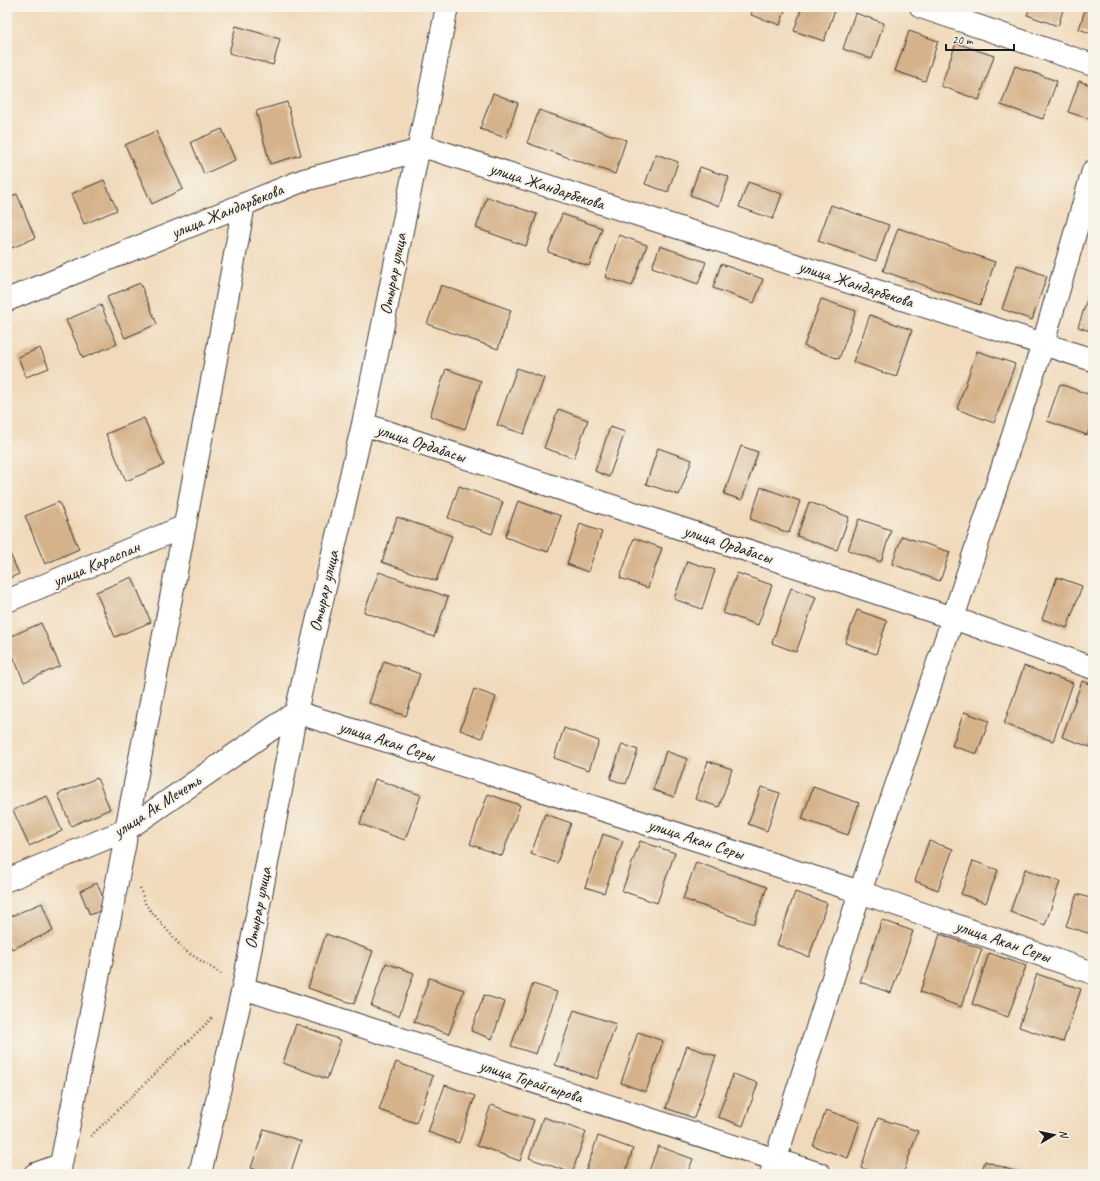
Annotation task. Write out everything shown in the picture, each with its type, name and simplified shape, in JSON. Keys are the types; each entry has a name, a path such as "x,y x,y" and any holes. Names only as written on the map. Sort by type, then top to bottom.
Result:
{"street":[{"name":"Отырар улица","path":"200,1174 243,988 296,712 363,424 447,7"},
{"path":"921,7 1093,65"},
{"name":"улица Жандарбекова","path":"7,300 304,180 429,148 1093,360"},
{"path":"773,1167 860,892 953,618 1043,344 1093,170"},
{"path":"35,1174 60,1170 124,850 126,830 215,370 244,204"},
{"name":"улица Ордабасы","path":"363,424 953,618 1093,668"},
{"name":"улица Караспан","path":"7,601 185,526"},
{"name":"улица Ак Мечеть","path":"7,880 126,830 296,712"},
{"name":"улица Акан Серы","path":"296,712 860,892 1093,972"},
{"name":"улица Торайгырова","path":"243,988 773,1167 820,1174"}],"path":[{"path":"139,884 146,905 184,950 243,988"},
{"path":"89,1137 214,1016"}],"building":[{"path":"754,7 786,7 780,25 751,15"},
{"path":"802,7 836,7 824,41 794,31"},
{"path":"1030,7 1064,7 1058,26 1027,15"},
{"path":"1086,7 1093,7 1093,34 1079,29"},
{"path":"855,13 884,23 872,59 843,49"},
{"path":"236,26 280,39 273,65 229,53"},
{"path":"909,31 938,41 925,81 895,71"},
{"path":"956,43 994,56 979,100 941,86"},
{"path":"1015,66 1057,81 1043,119 1001,105"},
{"path":"1079,81 1093,86 1093,120 1068,112"},
{"path":"493,93 518,103 506,138 480,129"},
{"path":"287,102 301,155 270,164 256,111"},
{"path":"539,110 626,140 615,174 527,143"},
{"path":"222,129 235,160 204,174 191,142"},
{"path":"156,131 183,189 152,204 125,145"},
{"path":"656,154 678,162 668,192 645,184"},
{"path":"700,167 729,177 719,206 690,195"},
{"path":"104,180 117,210 84,224 71,194"},
{"path":"748,182 782,194 773,219 739,207"},
{"path":"17,194 35,238 7,250 7,198"},
{"path":"487,197 537,214 526,246 476,228"},
{"path":"831,205 889,225 876,261 818,241"},
{"path":"562,214 602,228 589,266 548,252"},
{"path":"898,228 995,262 980,305 883,271"},
{"path":"619,235 647,245 632,286 605,277"},
{"path":"660,246 706,262 698,284 652,267"},
{"path":"721,264 763,279 754,303 713,288"},
{"path":"1017,265 1047,276 1032,320 1002,309"},
{"path":"140,283 157,324 125,338 107,297"},
{"path":"441,285 511,310 498,349 427,324"},
{"path":"1089,294 1093,296 1093,332 1078,327"},
{"path":"821,299 856,311 839,359 804,346"},
{"path":"101,305 117,344 83,358 66,320"},
{"path":"870,315 912,330 896,377 853,362"},
{"path":"40,348 49,368 26,377 18,357"},
{"path":"977,351 1015,364 994,423 957,409"},
{"path":"517,368 544,378 524,434 497,425"},
{"path":"446,369 481,381 465,429 430,416"},
{"path":"1060,384 1093,396 1093,416 1087,435 1047,421"},
{"path":"558,409 588,420 574,458 544,448"},
{"path":"144,418 164,465 126,481 106,434"},
{"path":"610,427 625,432 609,477 595,471"},
{"path":"741,446 758,452 742,500 724,494"},
{"path":"658,448 692,460 679,495 646,484"},
{"path":"459,486 503,502 492,534 448,518"},
{"path":"761,487 800,501 789,533 750,519"},
{"path":"518,501 561,516 548,552 505,537"},
{"path":"59,502 79,549 45,564 25,516"},
{"path":"809,502 849,517 837,550 797,536"},
{"path":"397,517 452,536 436,581 382,562"},
{"path":"859,519 891,530 881,562 848,550"},
{"path":"580,524 602,532 588,572 567,564"},
{"path":"902,536 950,552 940,581 892,564"},
{"path":"634,538 662,548 648,588 620,578"},
{"path":"7,547 19,574 7,579"},
{"path":"687,561 715,570 702,609 674,599"},
{"path":"379,572 448,597 434,637 364,612"},
{"path":"737,573 772,585 758,625 723,613"},
{"path":"132,577 151,622 115,637 96,592"},
{"path":"1057,577 1082,586 1067,628 1042,619"},
{"path":"791,588 816,597 796,652 772,643"},
{"path":"857,610 887,621 876,654 845,643"},
{"path":"41,623 60,666 24,682 7,638"},
{"path":"384,661 420,674 406,716 369,703"},
{"path":"1024,666 1073,683 1053,741 1004,724"},
{"path":"1082,681 1093,685 1093,737 1090,747 1062,737"},
{"path":"474,689 496,697 482,738 460,730"},
{"path":"964,712 989,721 977,754 952,746"},
{"path":"564,728 599,741 589,770 554,758"},
{"path":"622,744 638,750 626,784 610,779"},
{"path":"666,751 687,759 674,797 653,790"},
{"path":"708,761 732,769 719,807 695,799"},
{"path":"97,778 110,809 71,826 58,794"},
{"path":"375,779 421,795 405,840 360,824"},
{"path":"761,787 780,793 767,831 748,824"},
{"path":"813,787 859,803 848,835 802,819"},
{"path":"488,794 520,805 502,856 470,844"},
{"path":"47,796 62,831 29,846 13,810"},
{"path":"545,814 571,823 557,863 531,854"},
{"path":"603,834 623,841 604,893 585,887"},
{"path":"640,841 675,853 657,903 622,891"},
{"path":"929,841 953,849 938,890 915,881"},
{"path":"973,861 998,870 986,903 961,894"},
{"path":"696,862 767,887 754,924 683,899"},
{"path":"1025,869 1060,882 1045,925 1010,912"},
{"path":"97,883 107,908 90,915 80,891"},
{"path":"795,892 827,903 809,957 777,945"},
{"path":"1077,894 1093,899 1093,927 1091,934 1066,926"},
{"path":"42,903 53,931 12,949 7,938 7,918"},
{"path":"882,920 913,931 891,993 860,982"},
{"path":"326,934 373,951 354,1004 308,988"},
{"path":"940,934 982,949 961,1007 920,992"},
{"path":"989,953 1026,966 1008,1017 972,1004"},
{"path":"386,963 414,973 399,1016 371,1006"},
{"path":"1037,974 1081,989 1063,1042 1019,1027"},
{"path":"429,978 464,990 449,1034 414,1022"},
{"path":"533,984 557,992 536,1054 511,1046"},
{"path":"484,995 505,1002 492,1039 471,1031"},
{"path":"574,1010 616,1024 597,1079 555,1065"},
{"path":"296,1024 341,1040 327,1079 283,1063"},
{"path":"638,1032 663,1041 646,1092 621,1083"},
{"path":"687,1046 716,1056 694,1118 666,1108"},
{"path":"396,1062 433,1076 416,1123 379,1110"},
{"path":"733,1074 758,1083 743,1126 718,1117"},
{"path":"445,1085 475,1096 459,1143 428,1132"},
{"path":"491,1105 534,1120 520,1161 477,1145"},
{"path":"826,1110 860,1122 848,1158 813,1146"},
{"path":"543,1117 586,1132 572,1173 529,1158"},
{"path":"878,1118 918,1131 903,1174 878,1174 861,1168"},
{"path":"264,1129 301,1141 290,1174 269,1174 251,1168"},
{"path":"598,1136 633,1149 625,1174 585,1173"},
{"path":"658,1146 693,1159 687,1174 648,1174"},
{"path":"985,1161 1017,1172 1017,1174 981,1174"}]}
